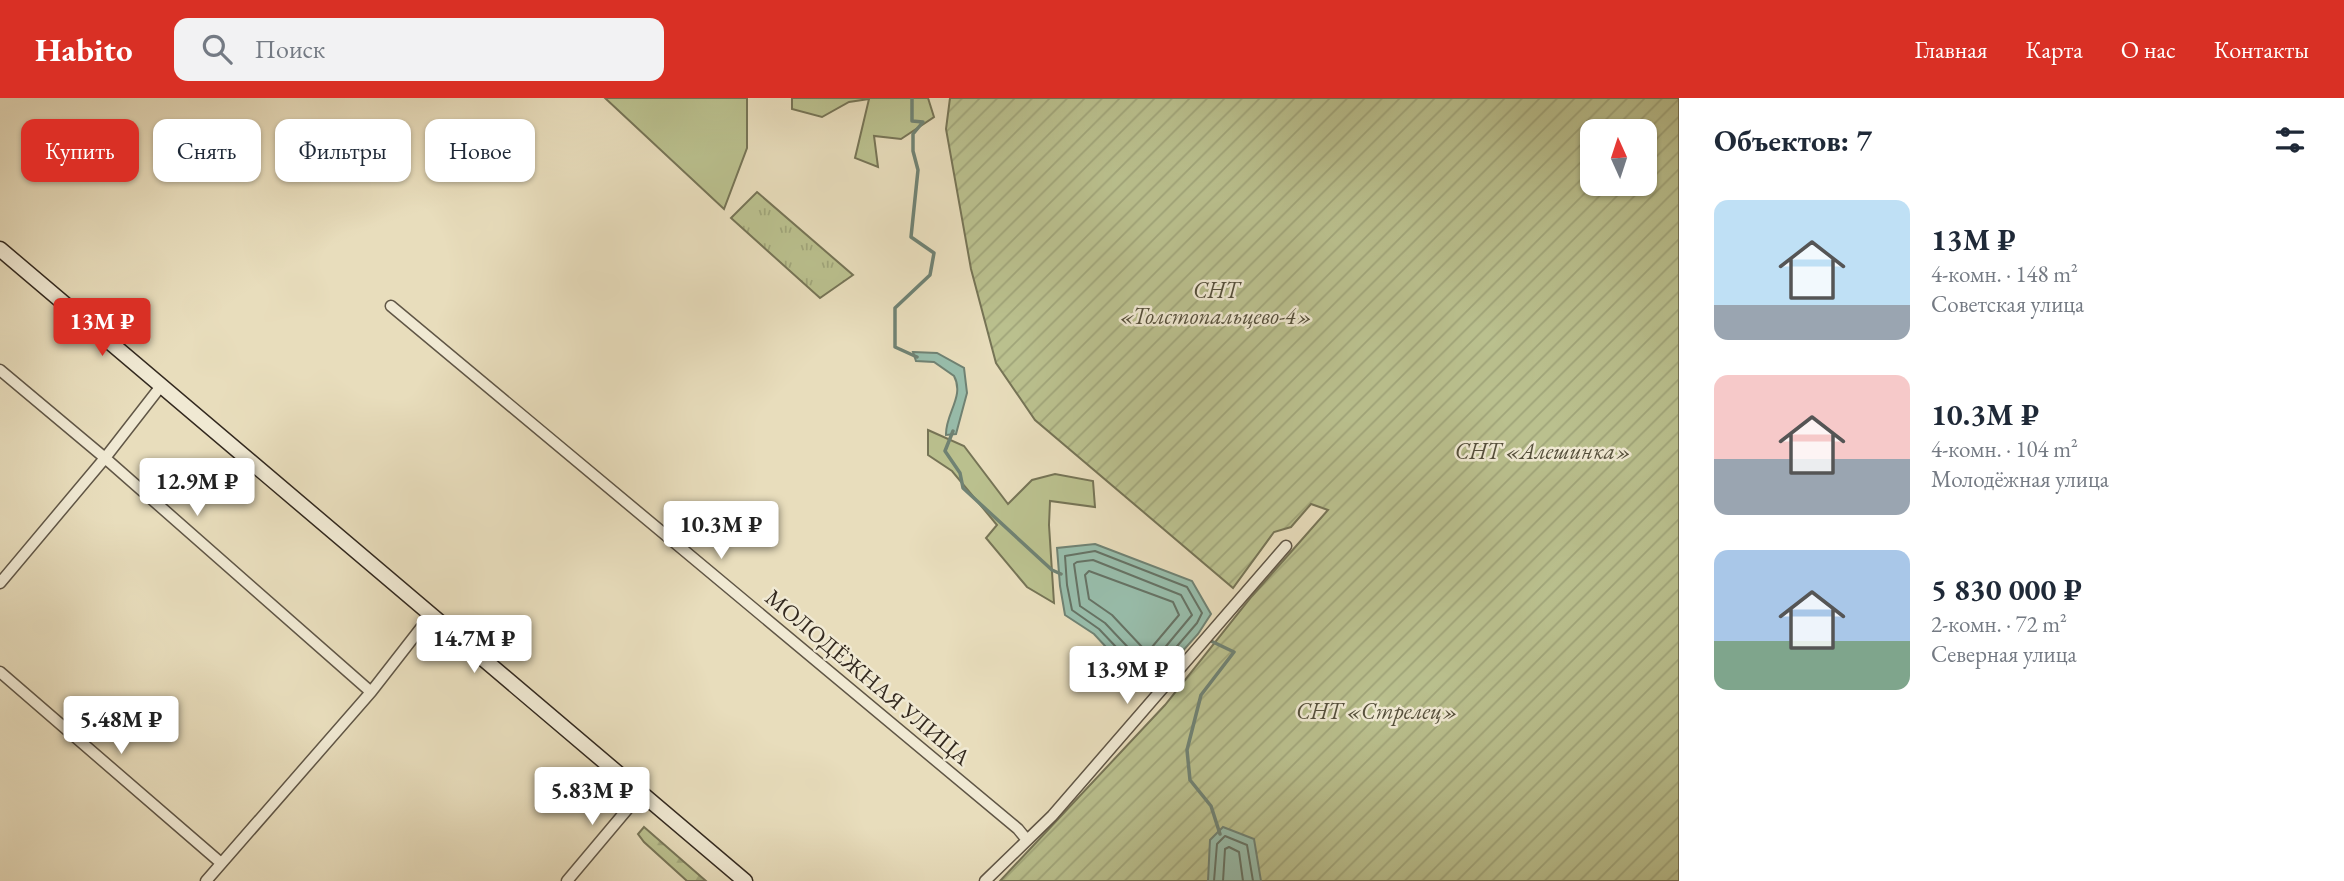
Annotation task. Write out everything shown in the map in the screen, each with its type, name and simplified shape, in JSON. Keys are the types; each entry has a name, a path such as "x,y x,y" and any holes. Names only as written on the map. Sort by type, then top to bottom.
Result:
{"street":[{"path":"0,249 745,881"},
{"name":"МОЛОДЁЖНАЯ УЛИЦА","path":"391,306 1008,820 1027,839"},
{"path":"0,370 371,692"},
{"path":"0,583 161,386"},
{"path":"985,881 1052,816 1286,546"},
{"path":"206,881 371,692 431,615"},
{"path":"0,672 221,863"},
{"path":"567,881 641,793"}],"green space":[{"path":"605,98 747,98 747,148 724,209"},
{"path":"792,98 928,98 934,117 901,139 874,136 878,167 855,158 869,99 849,102 822,117 792,109"},
{"path":"950,98 1679,98 1679,881 1000,881 1165,705 1252,596 1328,510 1311,504 1291,527 1274,532 1233,588 1035,420 996,363 971,269 946,129"},
{"path":"757,192 853,275 820,298 731,218"},
{"path":"928,430 964,446 1008,504 1032,480 1055,474 1093,481 1095,507 1050,501 1054,603 1027,587 986,538 997,525 952,471 928,455"},
{"path":"644,827 706,881 687,881 644,842 638,834"}],"water":[{"path":"913,352 937,353 964,368 967,393 956,434 946,435 957,391 954,376 934,362 916,361"},
{"path":"1095,544 1192,581 1211,614 1198,634 1163,673 1132,675 1094,634 1065,615 1057,548"},
{"path":"1223,827 1254,839 1261,881 1208,881 1210,840"}],"waterway":[{"path":"912,98 912,121 923,122 913,134 913,151 918,170 911,237 934,253 930,275 895,308 895,347 917,357"},
{"path":"953,431 945,451 960,473 963,488 1052,570 1061,574"},
{"path":"1211,641 1234,652 1201,695 1187,750 1190,780 1211,806 1220,834"}],"park label":[{"name":"СНТ «Толстопальцево-4»","path":"1216,303"},
{"name":"СНТ «Алешинка»","path":"1543,451"},
{"name":"СНТ «Стрелец»","path":"1377,711"}]}
